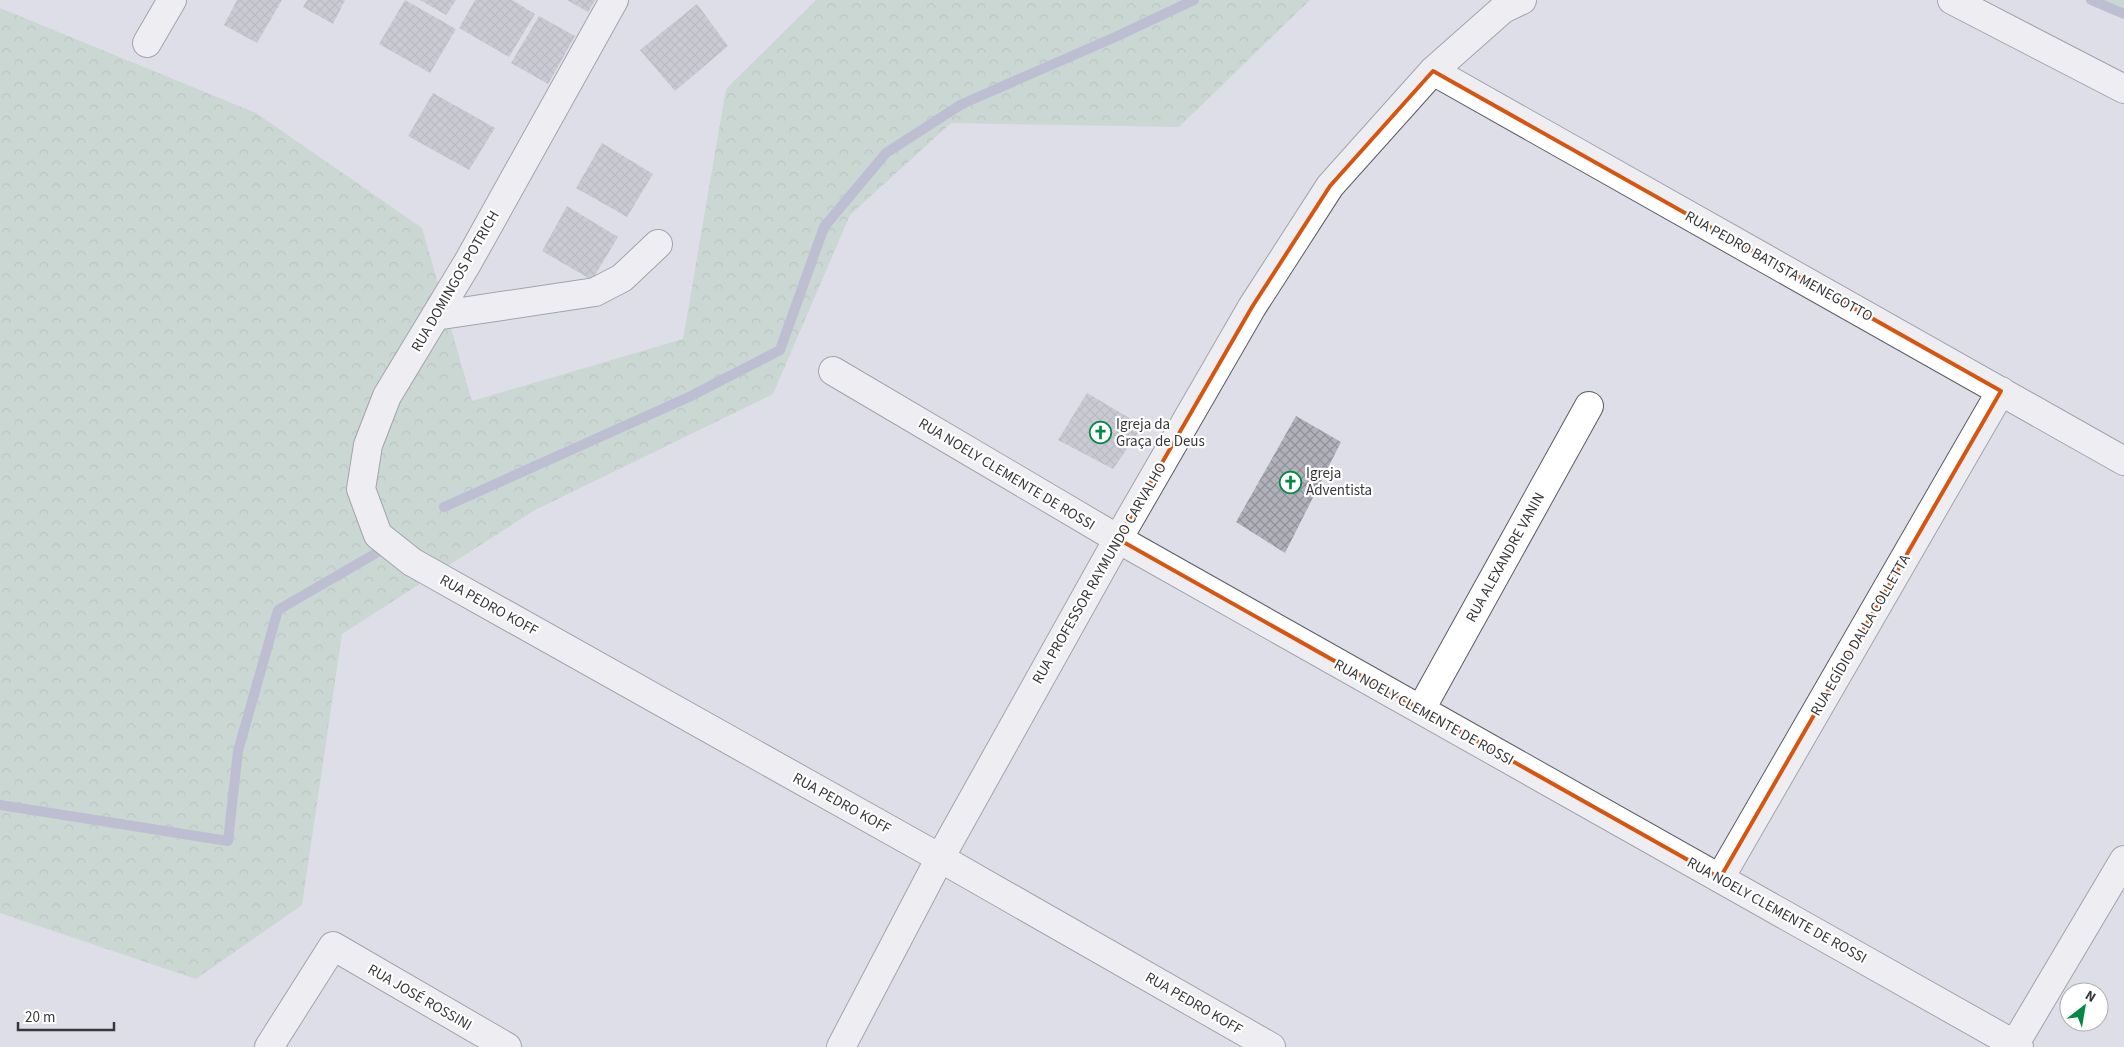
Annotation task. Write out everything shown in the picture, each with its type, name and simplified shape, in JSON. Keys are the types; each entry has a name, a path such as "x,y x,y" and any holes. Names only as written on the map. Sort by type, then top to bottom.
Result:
{"street":[{"path":"147,43 172,0"},
{"name":"RUA DOMINGOS POTRICH","path":"412,562 378,535 361,489 368,445 387,396 468,262 614,0"},
{"name":"RUA PROFESSOR RAYMUNDO CARVALHO","path":"841,1047 940,858 1118,539 1252,308 1330,186 1433,71 1503,9 1522,0"},
{"path":"1952,0 2124,89"},
{"name":"RUA PEDRO BATISTA MENEGOTTO","path":"1433,71 2124,461"},
{"path":"435,316 595,292 622,278 658,244"},
{"name":"RUA NOELY CLEMENTE DE ROSSI","path":"833,371 1118,539 2015,1046"},
{"name":"RUA EGÍDIO DALLA COLLETTA","path":"1720,878 2001,391"},
{"name":"RUA ALEXANDRE VANIN","path":"1420,709 1589,406"},
{"name":"RUA PEDRO KOFF","path":"412,562 940,858 1271,1047"},
{"path":"2015,1046 2124,860"},
{"name":"RUA JOSÉ ROSSINI","path":"269,1047 333,946 507,1047"}],"highlighted area":[{"path":"1433,71 2001,391 1720,878 1118,539 1252,307 1330,186"}],"green space":[{"path":"816,0 1310,0 1179,127 951,123 850,215 773,394 535,510 342,634 302,905 196,979 0,913 0,8 256,113 422,228 472,401 683,339 726,89"},
{"path":"2100,0 2124,0 2124,12"}],"building":[{"path":"237,0 282,0 257,43 224,25"},
{"path":"307,0 345,0 333,24 303,7"},
{"path":"405,0 456,29 430,73 379,44"},
{"path":"420,0 456,0 446,15"},
{"path":"475,0 512,0 535,14 509,57 459,28"},
{"path":"567,0 595,0 588,12"},
{"path":"697,4 728,46 675,91 640,50"},
{"path":"539,16 575,36 548,84 511,63"},
{"path":"433,93 495,128 469,170 408,136"},
{"path":"602,143 653,174 627,217 576,188"},
{"path":"567,206 618,237 592,280 542,251"},
{"name":"Igreja da Graça de Deus","path":"1087,393 1143,426 1113,469 1058,440"},
{"name":"Igreja Adventista","path":"1296,416 1341,442 1285,553 1236,522"}],"waterway":[{"path":"444,507 689,397 780,350 824,227 886,153 962,104 1113,38 1194,0"},
{"path":"2091,0 2124,14"},
{"path":"0,805 228,841 238,751 278,610 378,552"}],"place":[{"name":"Igreja da Graça de Deus","path":"1100,433"},
{"name":"Igreja Adventista","path":"1290,482"}]}
